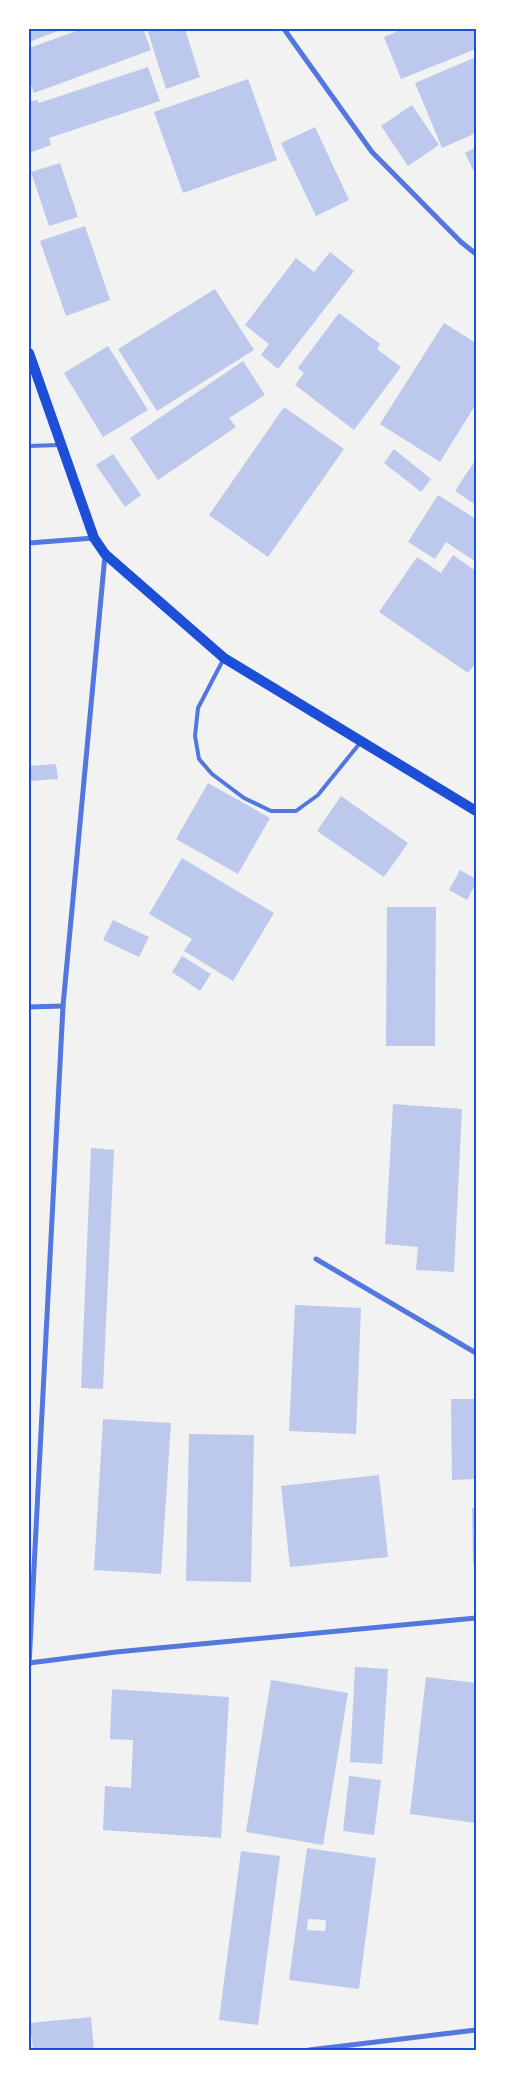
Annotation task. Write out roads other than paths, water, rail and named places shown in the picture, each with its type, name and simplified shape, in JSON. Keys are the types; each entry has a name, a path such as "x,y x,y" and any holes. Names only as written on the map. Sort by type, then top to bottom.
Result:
{"main road":[{"path":"29,353 94,538 105,554 224,658 476,811"}],"street":[{"path":"284,29 372,152 461,242 476,254"},
{"path":"29,543 94,538"},
{"path":"105,554 63,1006 29,1664 116,1652 476,1618"},
{"path":"29,1007 63,1006"},
{"path":"316,1259 476,1353"},
{"path":"309,2050 476,2030"}],"lane":[{"path":"29,446 61,445"},
{"path":"224,658 198,708 195,736 199,760 212,774 244,798 271,811 296,811 318,795 362,741"}]}
